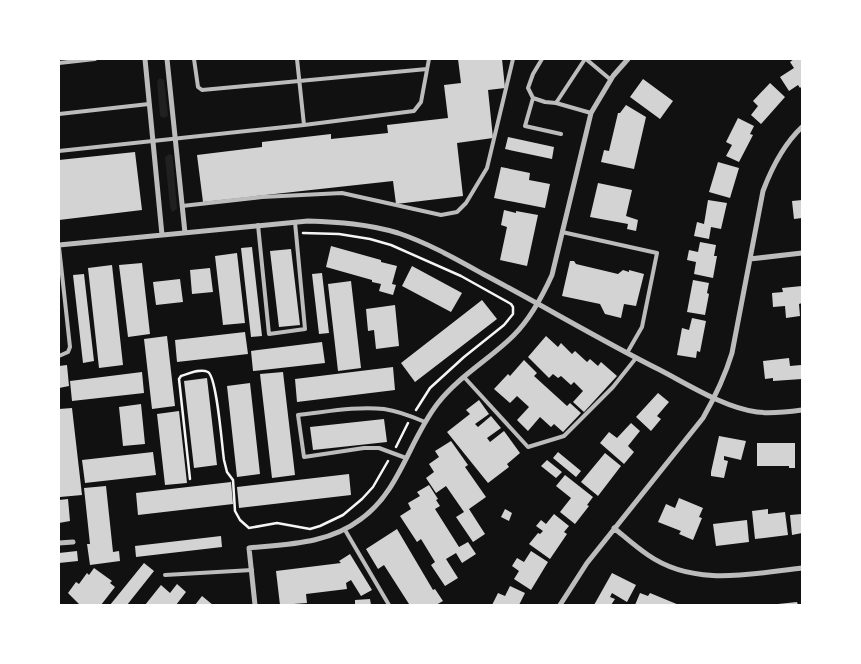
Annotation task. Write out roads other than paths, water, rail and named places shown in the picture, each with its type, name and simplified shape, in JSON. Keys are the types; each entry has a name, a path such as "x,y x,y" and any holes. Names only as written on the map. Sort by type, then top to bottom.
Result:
{"street":[{"path":"144,59 162,235"},
{"path":"166,59 185,233"},
{"path":"255,605 249,548 307,543 327,538 345,530 362,519 378,504 390,488 425,422 438,403 464,377 513,336 539,303 552,275 591,113 611,80 628,59"},
{"path":"560,605 587,562 703,418 715,398 732,353 764,192 771,170 782,150 802,127"},
{"path":"59,246 296,222 343,222 371,226 430,246 539,303 636,358 715,398 755,412 776,413 802,410"},
{"path":"750,259 802,253"},
{"path":"614,528 649,555 667,565 686,572 706,576 724,576 802,568"},
{"path":"59,543 73,542"}],"lane":[{"path":"59,62 95,59"},
{"path":"194,59 198,87 202,90 427,69"},
{"path":"298,59 304,125"},
{"path":"59,151 174,140 414,112 421,102 429,59"},
{"path":"182,206 262,197 342,193 441,215 457,212 466,204 487,168 513,59"},
{"path":"542,59 532,74 528,88 533,98 525,126 561,134"},
{"path":"556,102 585,59 611,80"},
{"path":"533,98 544,102 556,102 591,113"},
{"path":"59,114 149,104"},
{"path":"258,225 268,334 305,330 296,222"},
{"path":"562,232 657,253 642,327 627,353"},
{"path":"59,246 60,275 70,347 68,352 59,356"},
{"path":"464,377 528,447 564,436 613,387 636,358"},
{"path":"406,458 379,448 364,448 304,457 298,415 346,410 383,409 411,416 425,422"},
{"path":"345,530 389,605"},
{"path":"164,575 252,570"}]}
